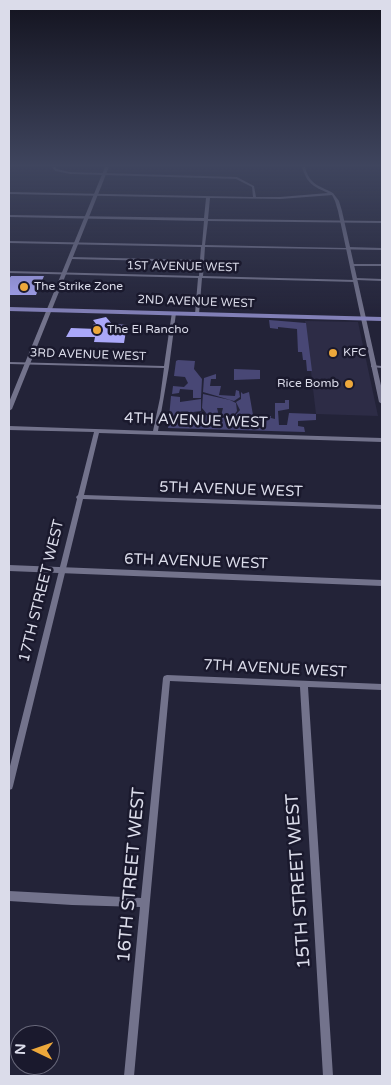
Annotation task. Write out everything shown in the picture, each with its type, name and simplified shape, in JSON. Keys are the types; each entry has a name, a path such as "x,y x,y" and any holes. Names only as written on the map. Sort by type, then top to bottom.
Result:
{"main road":[{"name":"2ND AVENUE WEST","path":"9,309 382,319"}],"street":[{"path":"9,409 87,218"},
{"path":"112,218 382,222"},
{"path":"341,218 382,402"},
{"path":"197,314 206,220"},
{"path":"9,242 382,249"},
{"path":"71,258 202,261"},
{"path":"352,265 382,265"},
{"name":"1ST AVENUE WEST","path":"9,272 382,280"},
{"path":"155,432 167,367 174,313"},
{"name":"3RD AVENUE WEST","path":"9,363 167,367"},
{"path":"373,366 382,367"},
{"name":"4TH AVENUE WEST","path":"9,428 382,440"},
{"name":"17TH STREET WEST","path":"9,786 79,497 97,431"},
{"name":"5TH AVENUE WEST","path":"79,497 382,507"},
{"name":"6TH AVENUE WEST","path":"9,568 382,583"},
{"name":"7TH AVENUE WEST","path":"167,678 382,687"},
{"name":"16TH STREET WEST","path":"129,1076 167,678"},
{"name":"15TH STREET WEST","path":"304,683 328,1076"},
{"path":"9,896 146,903"}],"shaded area":[{"path":"269,320 306,323 312,371 307,371 306,360 303,360 302,352 298,352 297,329 270,328"},
{"path":"305,321 358,322 378,416 316,414"},
{"path":"176,361 195,361 194,369 202,379 201,398 193,398 193,390 180,389 179,393 172,394 173,386 184,387 188,383 185,377 174,376"},
{"path":"234,369 260,370 260,379 234,380"},
{"path":"216,374 216,379 211,379 210,386 221,386 219,395 235,396 236,390 239,391 240,397 234,401 203,392 204,378"},
{"path":"241,392 243,394 249,392 253,415 271,416 271,418 275,419 275,403 285,403 285,400 289,400 289,409 278,411 279,425 287,425 289,413 316,414 316,420 298,421 298,426 304,427 305,432 168,428 171,396 180,397 180,402 201,399 201,411 193,412 195,415 202,412 209,417 233,418 240,410 236,402 241,399"},
{"path":"203,394 236,403 237,411 234,415 221,416 223,408 217,408 219,416 207,414 202,408"}],"building":[{"name":"The Strike Zone","path":"11,276 44,276 36,295 9,295 9,279"},
{"name":"The El Rancho","path":"106,317 112,324 127,325 124,343 94,342 95,337 66,337 71,328 97,329 93,325 96,324 93,320"}],"place":[{"name":"The Strike Zone","path":"24,287"},
{"name":"The El Rancho","path":"97,330"},
{"name":"KFC","path":"333,353"},
{"name":"Rice Bomb","path":"349,384"}]}
